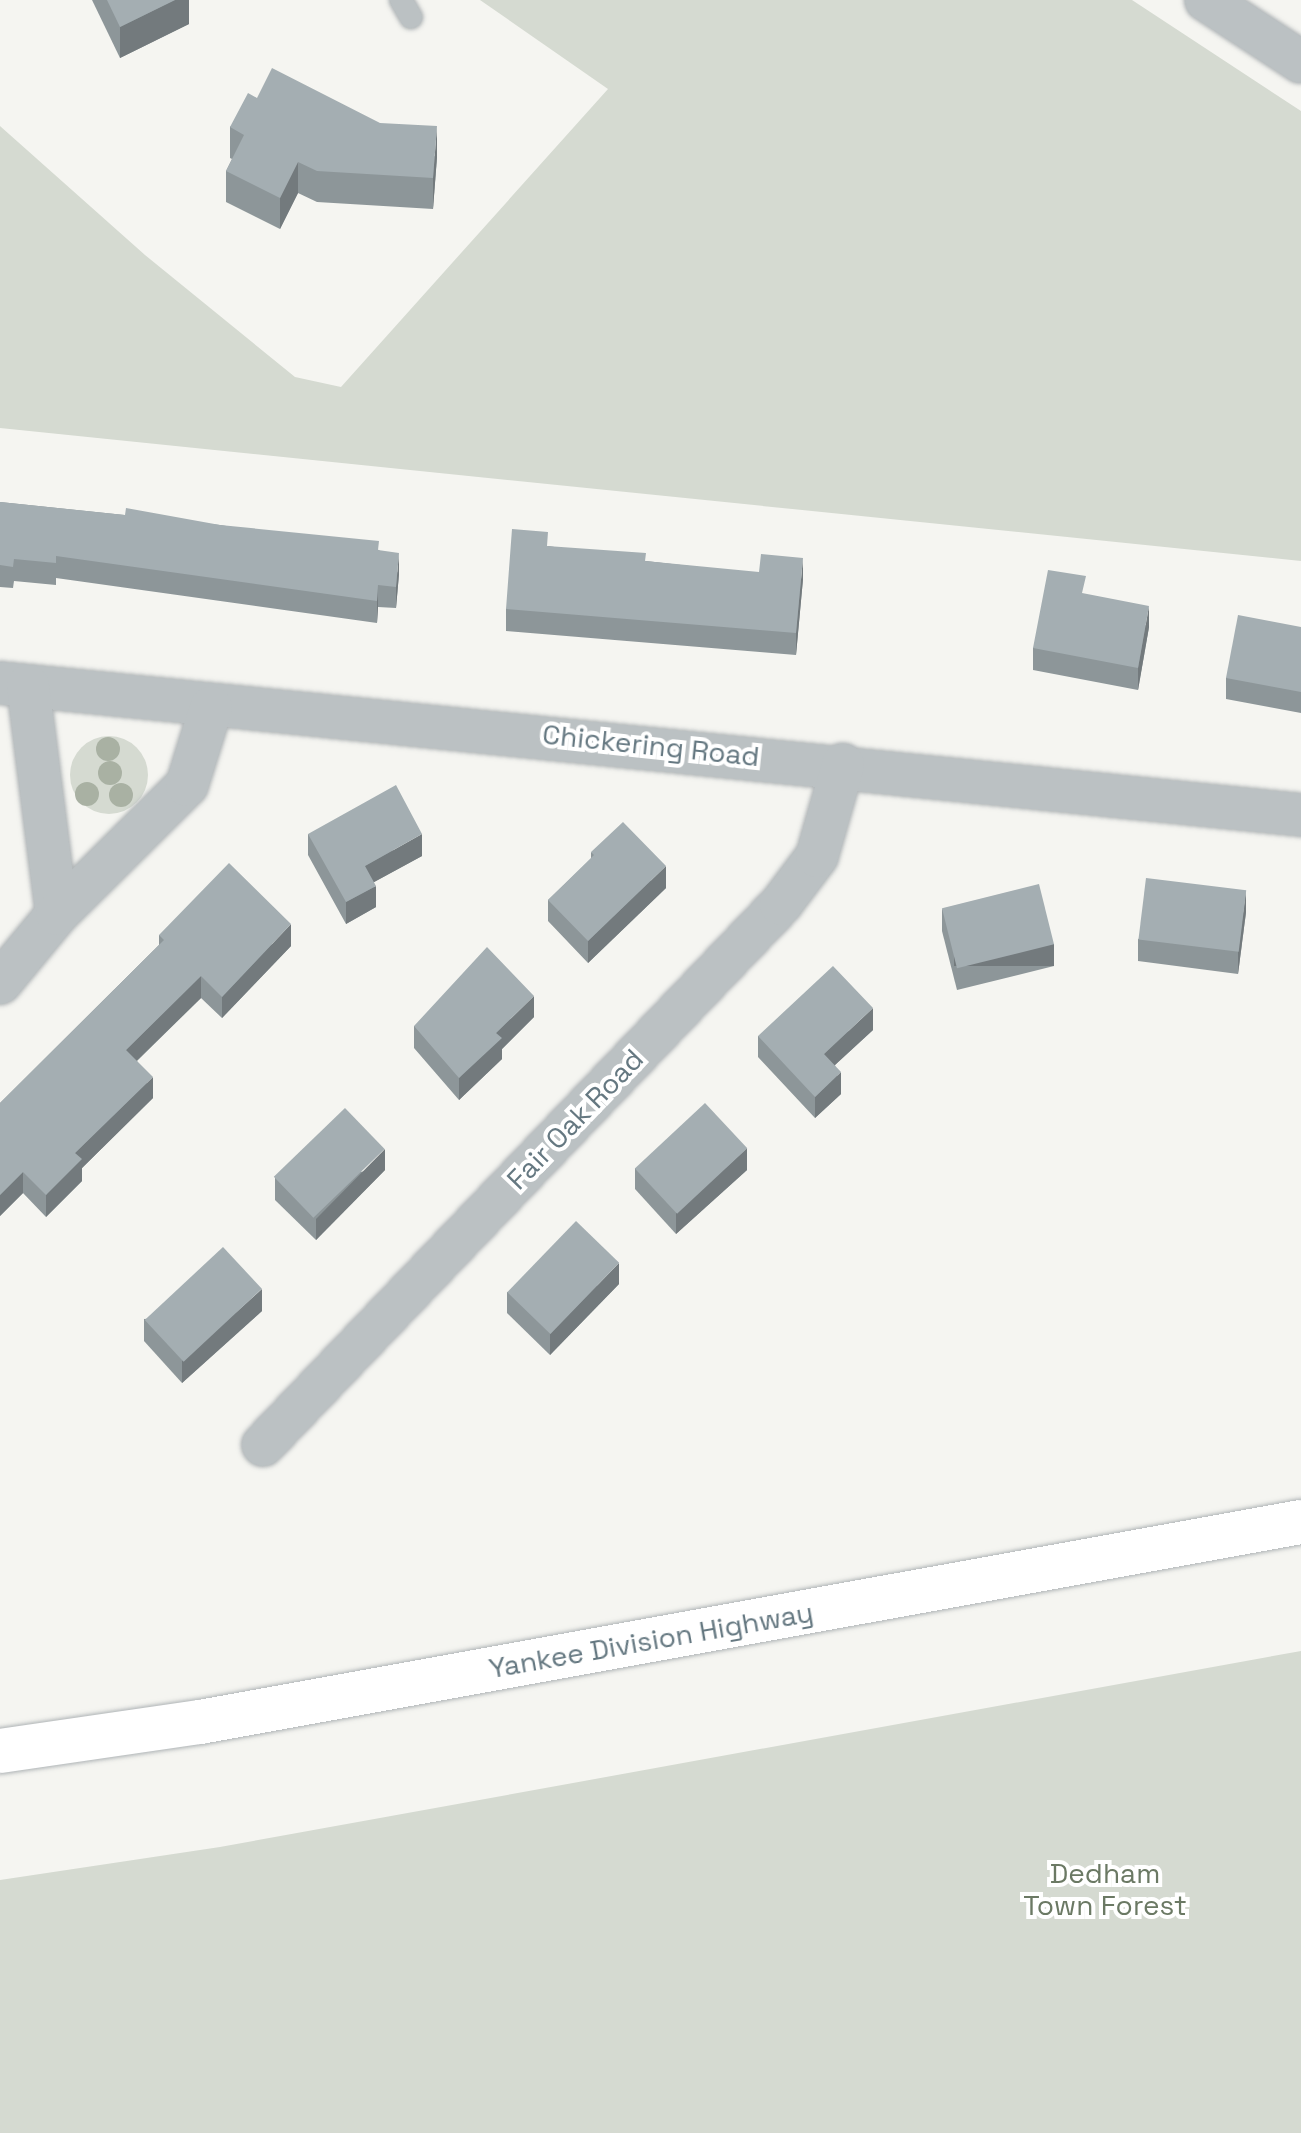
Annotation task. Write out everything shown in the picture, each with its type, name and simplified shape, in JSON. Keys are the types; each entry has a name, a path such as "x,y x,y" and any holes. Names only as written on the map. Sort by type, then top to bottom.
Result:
{"highway":[{"name":"Yankee Division Highway","path":"0,1751 200,1722 1301,1522"}],"street":[{"path":"1206,0 1301,62"},
{"path":"14,684 52,842 57,914"},
{"name":"Chickering Road","path":"14,684 211,708 843,765 1301,815"},
{"path":"0,983 57,914 187,785 211,708"},
{"name":"Fair Oak Road","path":"263,1445 781,904 817,856 843,765"}],"green space":[{"path":"480,0 1132,0 1301,111 1301,561 0,428 0,126 145,255 295,377 341,387 608,89"},
{"path":"109,736 124,739 136,748 145,760 148,775 145,790 136,802 124,811 109,814 94,811 82,802 73,790 70,775 73,760 82,748 94,739"},
{"name":"Dedham Town Forest","path":"1301,1651 1301,2133 0,2133 0,1880 220,1847"}],"building":[{"path":"107,0 175,0 120,27"},
{"path":"272,68 380,123 437,126 433,178 317,171 298,162 280,198 226,171 244,135 230,127 248,93 257,98"},
{"path":"0,502 125,515 126,508 220,525 379,541 378,550 399,553 396,587 378,585 377,601 56,556 56,563 14,559 13,567 0,565"},
{"path":"512,529 548,532 547,546 646,553 645,561 759,572 761,554 803,558 796,633 506,609"},
{"path":"1048,570 1086,576 1082,593 1149,606 1138,668 1033,648"},
{"path":"1238,615 1301,627 1301,692 1226,678"},
{"path":"396,785 422,834 365,866 376,886 346,902 308,834"},
{"path":"623,822 666,866 588,941 548,900"},
{"path":"229,863 291,924 222,997 201,976 126,1050 153,1077 75,1153 82,1159 46,1195 23,1172 0,1195 0,1103 164,940 159,935"},
{"path":"1146,878 1246,890 1239,952 1138,940"},
{"path":"1039,884 1054,944 957,968 942,908"},
{"path":"487,947 534,996 496,1033 502,1038 459,1078 414,1026"},
{"path":"833,966 873,1008 824,1054 841,1072 815,1097 758,1036"},
{"path":"705,1103 747,1148 677,1214 635,1168"},
{"path":"345,1108 385,1149 313,1218 274,1177"},
{"path":"576,1221 619,1263 550,1334 507,1292"},
{"path":"223,1247 262,1289 184,1362 145,1320"}]}
